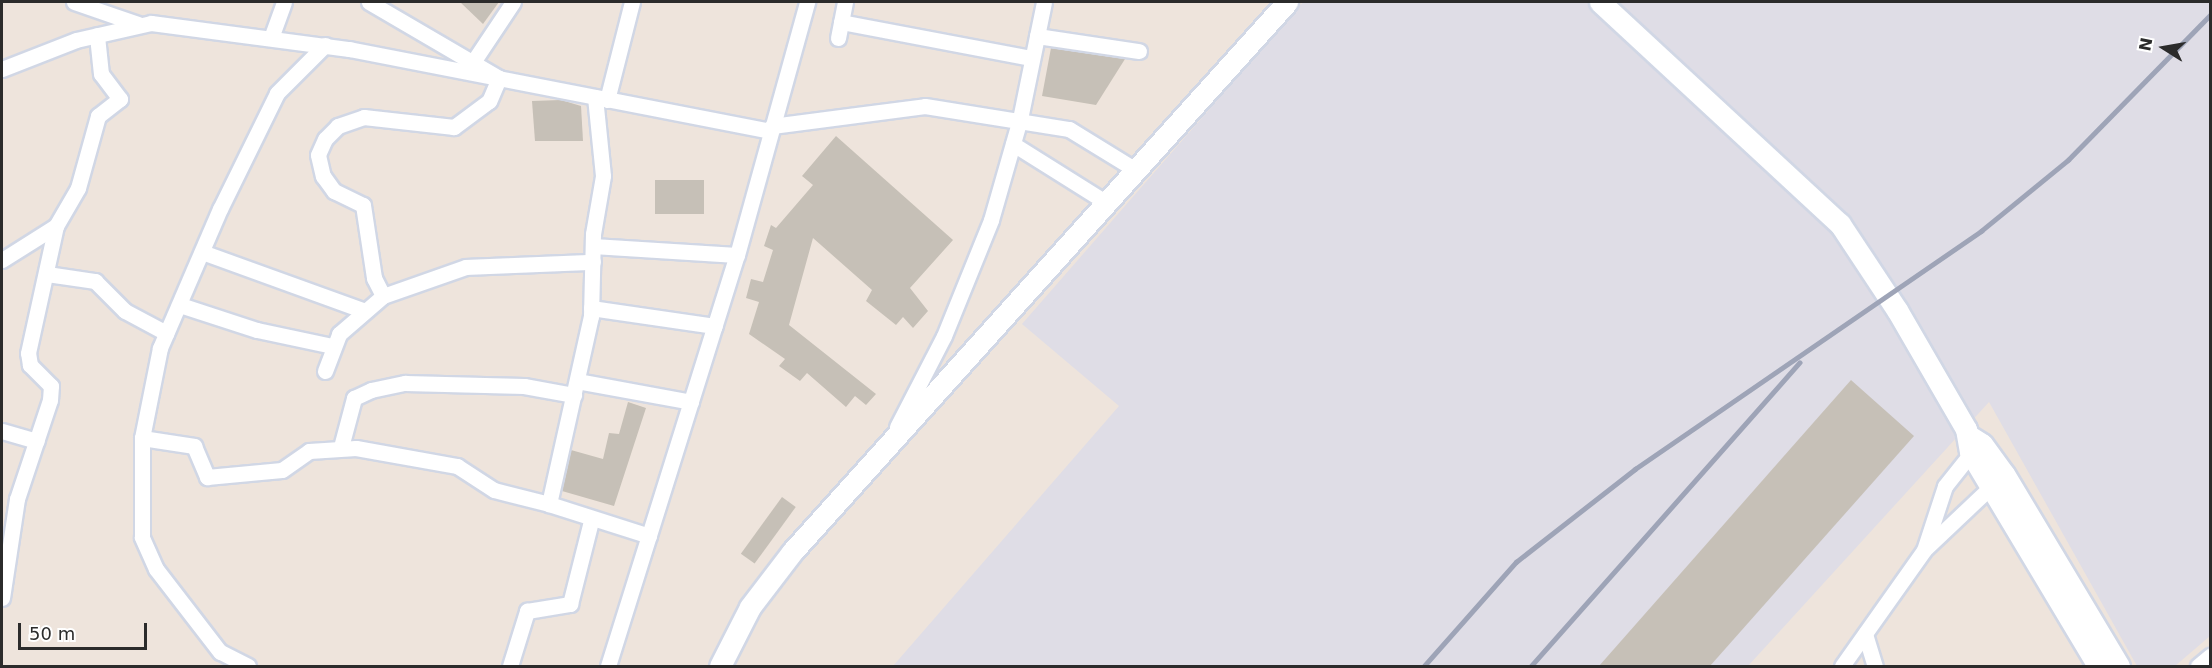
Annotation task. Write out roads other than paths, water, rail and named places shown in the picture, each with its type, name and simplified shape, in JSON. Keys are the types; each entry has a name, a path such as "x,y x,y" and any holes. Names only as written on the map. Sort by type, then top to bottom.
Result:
{"main road":[{"path":"720,666 750,607 792,552 882,456 1287,2"},
{"path":"1600,2 1840,224 1897,310 1972,440 1998,480 2064,594 2098,666"},
{"path":"2064,594 2119,666"}],"street":[{"path":"74,2 141,25 325,45 771,129 902,106 1020,119 1090,138 1136,170"},
{"path":"271,38 284,2"},
{"path":"369,2 499,78"},
{"path":"473,62 513,2"},
{"path":"549,504 576,388 591,308 593,246 603,176 601,98 632,2"},
{"path":"608,666 737,255 807,2"},
{"path":"838,38 845,2"},
{"path":"882,456 944,336 991,220 1020,119 1044,2"},
{"path":"841,22 1032,58"},
{"path":"4,67 96,34 141,25"},
{"path":"2,598 8,507 37,441 51,386 30,365 28,353 56,226 78,188 98,116 120,99 101,74 96,34"},
{"path":"1037,36 1139,51"},
{"path":"248,666 220,652 197,628 152,558 142,537 138,503 142,438 166,333 202,252 277,93 325,45"},
{"path":"383,296 374,278 363,205 334,191 323,176 318,155 325,139 338,126 364,117 454,127 489,101 499,78"},
{"path":"1013,144 1107,203"},
{"path":"2,260 56,226"},
{"path":"593,246 737,255"},
{"path":"202,252 365,311"},
{"path":"325,371 332,346 365,311 383,296 466,267 593,262"},
{"path":"47,274 95,281 125,311 166,333"},
{"path":"180,305 257,330 332,346"},
{"path":"591,308 715,326"},
{"path":"341,447 354,398 405,383 576,388 691,402"},
{"path":"2,431 37,441"},
{"path":"142,438 195,446 202,471 218,478 282,470 309,451 341,447 457,466 494,490 549,504 591,521 649,536"},
{"path":"1924,550 1945,486 1972,440"},
{"path":"1842,666 1924,550 1998,480"},
{"path":"510,666 527,611 570,604 591,521"},
{"path":"1865,634 1875,666"},
{"path":"2198,666 2211,656"}],"railway":[{"path":"1424,666 1516,562 1635,469 1981,231 2068,160 2210,15"},
{"path":"1531,666 1799,363"}]}
